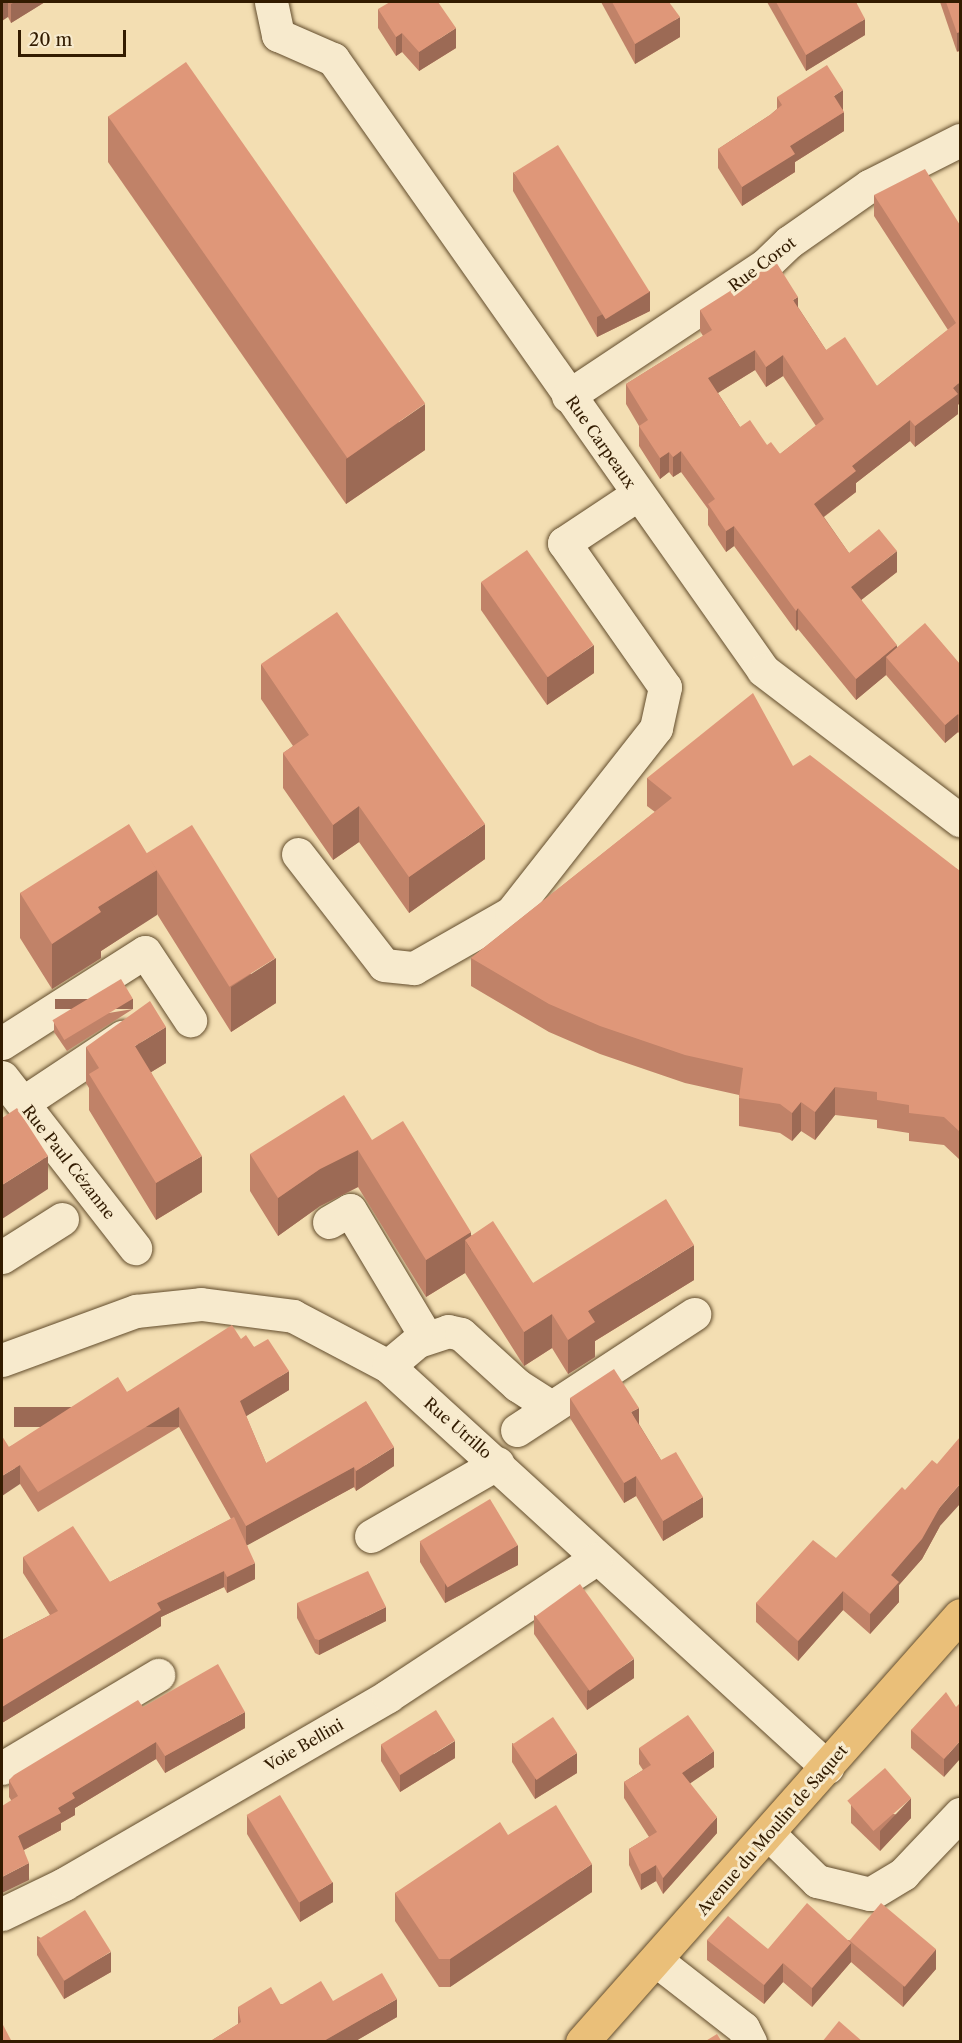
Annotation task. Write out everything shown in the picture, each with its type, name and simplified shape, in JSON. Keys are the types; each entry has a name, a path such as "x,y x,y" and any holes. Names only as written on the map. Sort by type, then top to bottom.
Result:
{"main road":[{"name":"Avenue du Moulin de Saquet","path":"582,2042 657,1961 960,1616"}],"street":[{"name":"Rue Carpeaux","path":"271,2 278,35 333,59 763,670 960,820"},
{"name":"Rue Corot","path":"568,396 765,265 789,242 869,186 960,140"},
{"path":"298,854 384,965 414,968 511,913 656,728 665,687 564,543 638,494"},
{"path":"2,1043 145,952 190,1020"},
{"path":"24,1102 134,1028"},
{"name":"Rue Paul Cézanne","path":"2,1077 24,1102 135,1248"},
{"path":"329,1222 350,1210 426,1337"},
{"path":"2,1257 62,1220"},
{"name":"Rue Utrillo","path":"2,1360 136,1311 201,1304 293,1316 388,1366 498,1463 596,1559 827,1767"},
{"path":"517,1430 694,1314"},
{"path":"388,1366 426,1337 448,1331 461,1334 517,1384 551,1407"},
{"path":"371,1536 498,1463"},
{"name":"Voie Bellini","path":"2,1914 64,1884 388,1696 596,1559"},
{"path":"2,1768 158,1675"},
{"path":"768,1833 818,1881 870,1894 903,1874 960,1814"},
{"path":"657,1961 743,2028 750,2042"}],"building":[{"path":"390,2 438,2 456,28 419,52 402,33 396,37 378,9"},
{"path":"612,2 669,2 680,17 635,44"},
{"path":"776,2 856,2 865,19 806,55"},
{"path":"946,2 960,2 960,32 957,33"},
{"path":"186,62 425,404 347,458 108,116"},
{"path":"827,65 843,90 834,96 844,112 790,146 795,154 742,187 718,149 782,105 777,97"},
{"path":"558,145 650,292 606,319 514,173"},
{"path":"925,169 960,225 960,382 953,388 958,394 915,426 910,420 852,466 856,471 814,504 849,553 879,529 897,551 851,587 897,645 856,679 798,608 796,611 734,526 726,531 708,504 715,499 681,451 673,457 669,452 660,458 639,426 648,420 626,384 712,330 700,310 776,262 798,297 793,300 826,350 845,337 877,386 956,323 874,195","holes":["755,350 766,367 783,355 824,419 780,454 771,442 767,445 750,420 740,427 708,378"]},
{"path":"527,550 594,645 548,677 481,582"},
{"path":"337,612 485,824 409,877 359,806 333,825 283,753 309,735 261,664"},
{"path":"925,623 960,664 960,716 958,714 945,725 886,657"},
{"path":"753,693 793,766 810,755 960,871 960,1132 944,1117 909,1113 909,1105 877,1100 877,1092 835,1087 815,1112 801,1102 792,1113 780,1104 739,1098 743,1068 685,1055 600,1026 549,1004 471,958 672,798 647,778"},
{"path":"129,824 157,870 98,907 101,912 52,944 20,893"},
{"path":"192,825 275,958 229,987 146,854"},
{"path":"121,979 133,999 64,1040 52,1020"},
{"path":"150,1001 166,1027 135,1046 202,1156 156,1183 89,1074 99,1068 86,1047"},
{"path":"344,1095 372,1140 403,1121 471,1232 426,1260 358,1150 320,1169 278,1198 250,1154"},
{"path":"17,1108 48,1156 2,1185 2,1118"},
{"path":"666,1199 694,1245 588,1311 595,1322 568,1340 552,1314 524,1332 465,1240 493,1221 533,1283"},
{"path":"232,1325 241,1339 246,1335 254,1347 268,1339 289,1371 240,1401 266,1463 366,1401 394,1447 356,1471 354,1467 246,1526 179,1407 38,1492 20,1465 2,1476 2,1436 9,1447 118,1377 127,1392"},
{"path":"614,1369 639,1408 631,1412 661,1460 676,1452 703,1497 663,1521 636,1476 624,1483 570,1398"},
{"path":"960,1437 960,1484 940,1507 922,1539 891,1575 899,1582 870,1614 843,1591 798,1641 756,1603 813,1540 836,1558 902,1487 905,1490 932,1460 937,1464"},
{"path":"490,1499 518,1545 448,1588 420,1541"},
{"path":"234,1517 255,1563 227,1577 224,1571 157,1603 161,1610 2,1707 2,1640 58,1611 23,1557 73,1526 110,1582"},
{"path":"368,1571 386,1607 319,1640 315,1639 297,1603"},
{"path":"580,1584 634,1658 590,1691 536,1616"},
{"path":"218,1664 245,1712 165,1756 156,1742 72,1793 75,1798 58,1808 61,1813 18,1836 29,1863 2,1877 2,1806 18,1796 9,1780 14,1775 138,1700 143,1707"},
{"path":"946,1692 956,1707 960,1703 960,1741 944,1759 911,1730"},
{"path":"436,1710 455,1741 400,1775 381,1744"},
{"path":"688,1715 714,1751 682,1773 717,1817 663,1878 656,1865 641,1874 629,1849 657,1832 624,1782 651,1765 639,1748"},
{"path":"553,1717 577,1753 536,1780 512,1744"},
{"path":"885,1768 911,1798 874,1831 847,1801"},
{"path":"280,1795 333,1882 299,1903 247,1815"},
{"path":"556,1805 592,1864 450,1959 439,1959 395,1893 500,1822 508,1835"},
{"path":"807,1903 851,1943 812,1988 783,1963 764,1985 707,1940 728,1916 768,1949"},
{"path":"881,1903 936,1949 905,1987 850,1941"},
{"path":"85,1910 111,1952 64,1981 38,1939"},
{"path":"382,1973 397,1999 322,2042 209,2042 241,2022 238,2007 271,1987 281,2005 321,1981 333,2001"},
{"path":"839,2021 863,2042 822,2042"},
{"path":"2,2023 12,2042 2,2042"},
{"path":"717,2034 722,2042 704,2042"}]}
